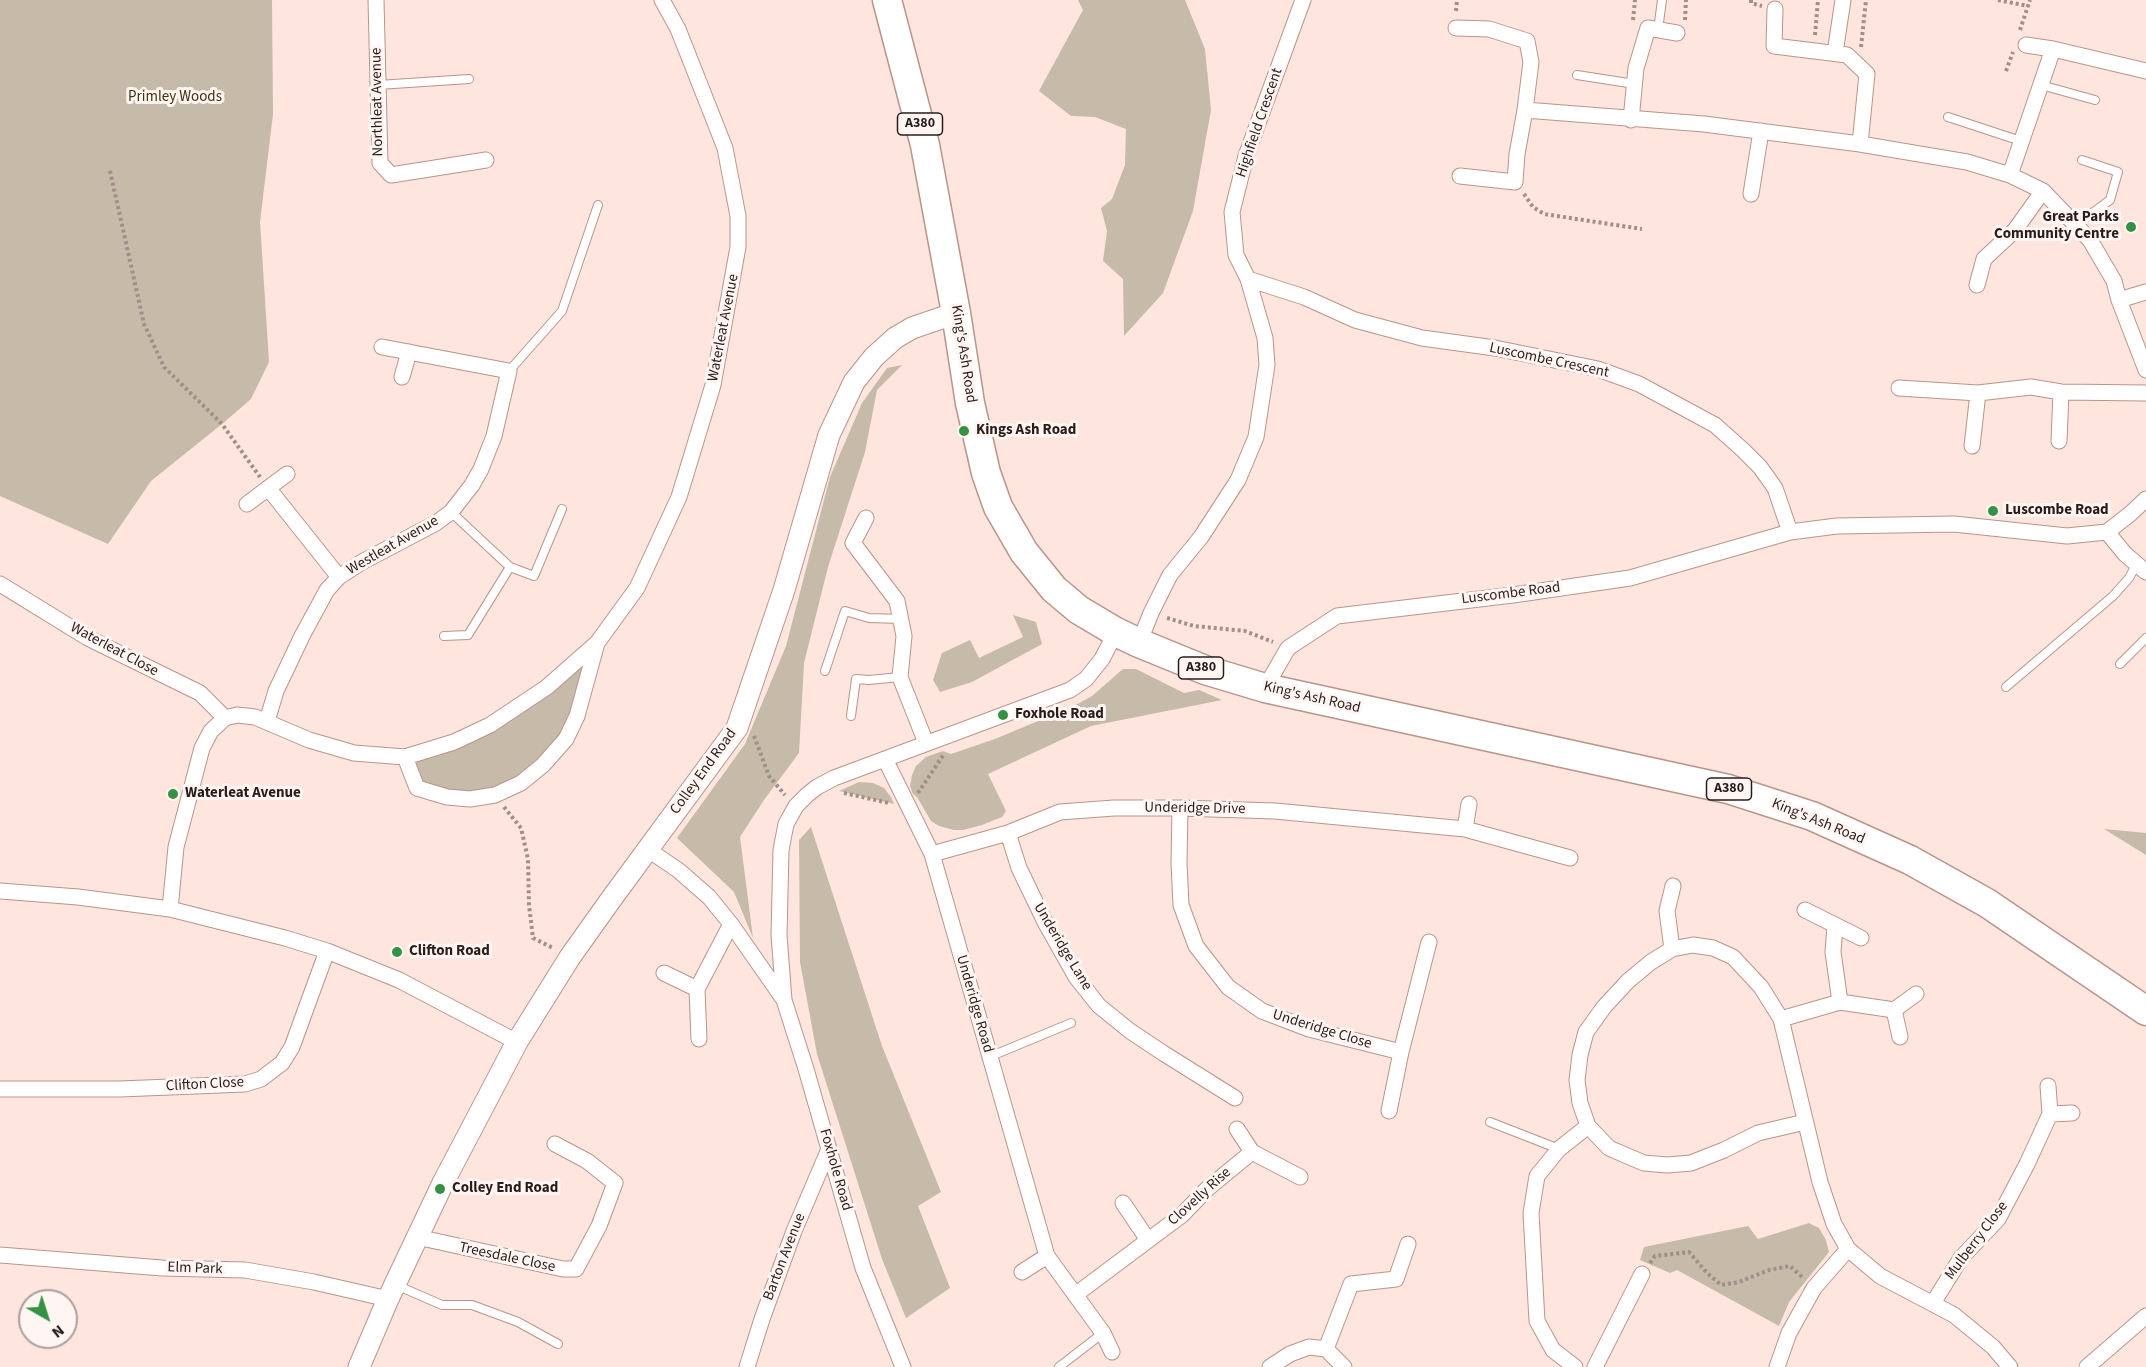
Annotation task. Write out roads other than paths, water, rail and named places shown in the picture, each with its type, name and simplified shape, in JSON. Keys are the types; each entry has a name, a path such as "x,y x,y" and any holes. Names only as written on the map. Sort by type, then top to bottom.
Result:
{"highway":[{"name":"King's Ash Road","path":"887,0 925,145 970,403 986,473 998,507 1023,552 1054,589 1079,610 1127,638 1205,670 1265,688 1728,789 1812,816 1910,860 1987,903 2146,1011"}],"street":[{"name":"Northleat Avenue","path":"376,0 380,163 391,175 486,160"},
{"name":"Waterleat Avenue","path":"225,718 237,715 267,721 309,740 354,753 405,758 454,742 490,724 547,687 597,643 637,588 679,497 713,385 738,247 738,216 724,148 678,29 662,0"},
{"name":"Highfield Crescent","path":"1127,638 1151,613 1170,575 1201,537 1238,480 1256,436 1267,365 1265,338 1248,279 1236,255 1232,212 1246,156 1303,0"},
{"path":"1835,53 1844,0"},
{"path":"1775,9 1774,46 1847,55 1867,74 1860,144"},
{"path":"1456,28 1489,29 1527,41 1532,62 1517,154 1515,182 1460,176"},
{"path":"1631,120 1636,68 1648,28 1677,33"},
{"path":"2026,45 2053,49 2146,71"},
{"path":"2010,175 2053,49"},
{"path":"1525,110 1704,124 1860,144 1967,162 2010,175 2043,192 2090,240 2114,281 2146,370"},
{"path":"1751,194 1761,131"},
{"path":"1977,285 1984,259 2015,230 2043,192"},
{"name":"Luscombe Crescent","path":"1248,279 1304,297 1355,320 1422,338 1496,348 1587,367 1639,384 1715,425 1743,450 1760,467 1774,488 1790,532"},
{"path":"2119,300 2146,292"},
{"name":"Colley End Road","path":"363,1366 391,1292 417,1237 517,1042 570,957 737,728 784,591 829,435 854,382 874,357 895,338 912,328 956,313"},
{"path":"382,347 509,371"},
{"path":"402,377 409,352"},
{"name":"Westleat Avenue","path":"267,721 276,691 327,590 339,577 362,562 436,523 451,512 462,499 481,469 494,436 509,371"},
{"path":"1899,388 1978,393 2031,387 2061,392 2146,393"},
{"path":"2059,441 2061,392"},
{"path":"1972,446 1978,393"},
{"path":"247,504 287,474"},
{"name":"Westleat Avenue","path":"268,488 339,577"},
{"path":"2141,568 2107,532 2146,499"},
{"path":"866,518 853,543 897,601 904,636 900,677 926,743"},
{"name":"Luscombe Road","path":"1265,688 1288,648 1337,616 1513,595 1630,578 1790,532 1837,526 1954,524 2067,536 2107,532"},
{"name":"Waterleat Close","path":"0,584 113,651 200,693 225,718"},
{"name":"Foxhole Road","path":"903,1367 863,1268 784,1000 779,936 781,850 786,824 796,806 817,786 1070,690 1086,679 1101,659 1127,638"},
{"name":"Waterleat Avenue","path":"405,758 417,788 447,797 470,800 495,795 521,783 543,765 566,739 577,716 597,643"},
{"path":"170,909 176,848 202,748 211,731 225,718"},
{"name":"Underidge Road","path":"885,759 932,854 1047,1256 1103,1333 1112,1352"},
{"path":"1465,829 1470,804"},
{"name":"Underidge Drive","path":"932,854 1008,833 1060,812 1114,808 1180,808 1275,811 1465,829 1570,858"},
{"name":"Underidge Close","path":"1180,808 1181,905 1196,946 1228,987 1262,1011 1309,1029 1401,1052"},
{"name":"Underidge Lane","path":"1008,833 1019,868 1045,922 1076,977 1099,1006 1155,1048 1235,1098"},
{"path":"647,849 678,870 709,897 731,924 784,1000"},
{"path":"1672,949 1667,911 1673,886"},
{"path":"0,891 78,897 170,909 327,951 399,981 517,1042"},
{"path":"1805,910 1861,938"},
{"path":"699,1039 697,989 731,924"},
{"path":"1835,926 1833,952 1840,1002"},
{"path":"1389,1111 1401,1052 1429,942"},
{"path":"1805,1122 1758,1133 1691,1163 1666,1165 1644,1163 1617,1152 1609,1148 1588,1126 1580,1103 1577,1080 1586,1032 1604,1007 1628,981 1672,949 1693,945 1713,948 1733,957 1761,987 1781,1019 1820,1182 1834,1224 1848,1249 1880,1276 1954,1315 1993,1347 2010,1367"},
{"name":"Clifton Close","path":"0,1089 120,1089 245,1084 261,1079 282,1063 292,1047 327,951"},
{"path":"664,973 697,989"},
{"path":"1781,1019 1840,1002 1894,1010 1916,994"},
{"path":"1894,1010 1900,1037"},
{"name":"Mulberry Close","path":"1933,1303 1961,1258 1998,1219 2050,1114 2048,1086"},
{"path":"2050,1114 2072,1113"},
{"path":"1575,1367 1553,1350 1537,1321 1531,1213 1538,1176 1559,1149 1588,1126"},
{"path":"1237,1129 1252,1152 1300,1177"},
{"name":"Treesdale Close","path":"417,1237 563,1269 576,1269 598,1226 615,1183 587,1161 555,1144"},
{"name":"Barton Avenue","path":"747,1367 794,1231 829,1149"},
{"name":"Clovelly Rise","path":"1075,1294 1182,1215 1207,1189 1252,1152"},
{"path":"1123,1203 1148,1240"},
{"path":"1326,1349 1351,1284 1396,1279 1408,1244"},
{"path":"1777,1367 1789,1333 1814,1288 1848,1249"},
{"name":"Elm Park","path":"0,1255 162,1268 245,1270 391,1292"},
{"path":"1022,1272 1047,1256"},
{"path":"1595,1367 1641,1274"},
{"path":"2087,1367 2146,1316"},
{"path":"1270,1367 1290,1354 1309,1347 1326,1349 1344,1367"},
{"path":"2101,1354 2111,1367"}],"lane":[{"path":"1658,30 1662,0"},
{"path":"1577,75 1635,84"},
{"path":"378,85 469,79"},
{"path":"2041,85 2095,100"},
{"path":"1948,117 2021,141"},
{"path":"2076,225 2110,200 2118,172 2082,160"},
{"path":"509,371 562,311 598,206"},
{"path":"451,512 510,567 534,576 562,509"},
{"path":"444,636 468,635 510,567"},
{"path":"2006,687 2113,596 2141,568"},
{"path":"825,671 845,612 868,618 901,619"},
{"path":"2120,664 2146,638"},
{"path":"851,716 856,679 900,677"},
{"path":"989,1057 1071,1023"},
{"path":"1490,1122 1559,1149"},
{"path":"391,1292 442,1305 471,1305 518,1322 558,1344"},
{"path":"1059,1367 1103,1333"}],"place":[{"name":"Great Parks Community Centre","path":"2131,227"},
{"name":"Kings Ash Road","path":"964,431"},
{"name":"Luscombe Road","path":"1993,511"},
{"name":"Foxhole Road","path":"1003,715"},
{"name":"Waterleat Avenue","path":"173,794"},
{"name":"Clifton Road","path":"397,952"},
{"name":"Colley End Road","path":"440,1189"}],"park label":[{"name":"Primley Woods","path":"175,98"}]}
